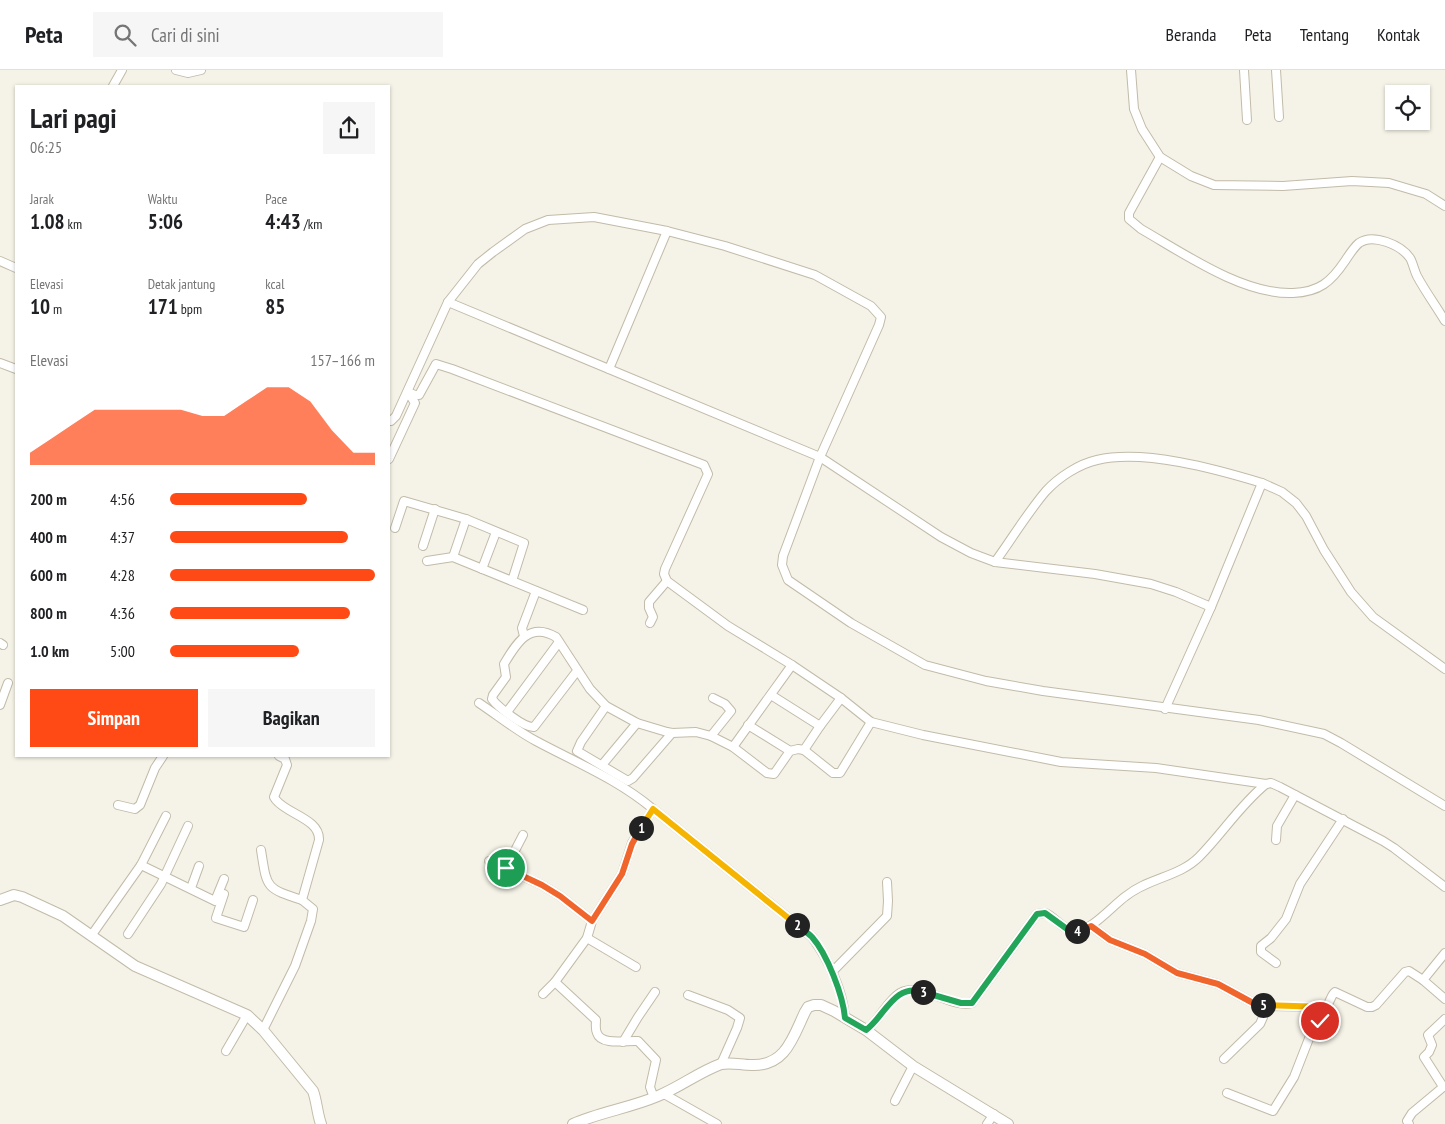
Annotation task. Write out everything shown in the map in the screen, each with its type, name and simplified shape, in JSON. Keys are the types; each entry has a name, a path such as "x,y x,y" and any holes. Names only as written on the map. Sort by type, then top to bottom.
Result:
{"street":[{"path":"114,85 122,70"},
{"path":"176,70 188,73 200,70"},
{"path":"1131,70 1134,109 1142,129 1160,157 1191,176 1214,185 1283,186 1352,181 1389,183 1426,194 1445,206"},
{"path":"1244,70 1247,120"},
{"path":"1276,70 1278,117"},
{"path":"1160,157 1129,213 1129,219 1140,229 1234,280 1254,288 1292,294 1320,287 1334,277 1359,243 1371,238 1381,240 1398,247 1410,258 1416,275 1445,321"},
{"path":"390,420 396,416 408,392 448,302 478,264 525,228 548,220 594,217 666,231 814,274 872,306 881,317 820,457 783,556 782,566 788,580 851,623 925,664 986,681 1165,709 1258,720 1324,734 1341,742 1445,806"},
{"path":"610,369 666,231"},
{"path":"0,261 15,268"},
{"path":"448,302 820,457 941,537 971,553 995,562 1095,574 1151,584 1212,607"},
{"path":"0,362 15,369"},
{"path":"420,362 452,369 704,466 708,474 665,569 664,574 667,581 728,626 792,665 841,698 871,722 923,735 1061,762 1156,768 1266,784 1271,783 1343,819 1394,848 1445,886"},
{"path":"408,392 415,395 419,394 436,364"},
{"path":"390,457 415,403 408,392"},
{"path":"995,562 1046,491 1062,477 1095,460 1115,457 1144,458 1208,468 1262,483 1282,492 1296,503 1306,516 1324,550 1351,592 1373,617 1445,669"},
{"path":"1165,709 1212,607 1262,483"},
{"path":"394,528 404,501 466,519 524,543 512,581"},
{"path":"423,546 435,509"},
{"path":"453,557 466,519"},
{"path":"482,569 496,532"},
{"path":"427,561 453,557 583,610"},
{"path":"650,623 653,617 649,608 649,602 667,581"},
{"path":"524,636 522,628 536,591"},
{"path":"577,671 534,727 526,726 494,701 493,695 506,677 504,664 519,641 524,636 543,632 556,637 590,689 606,706 637,723 672,733 696,732 711,736 733,747 767,773 771,774 774,774 790,750"},
{"path":"507,712 558,642"},
{"path":"733,747 792,665"},
{"path":"0,705 8,683"},
{"path":"771,695 820,726"},
{"path":"711,736 731,711 724,704 713,698"},
{"path":"804,750 841,698"},
{"path":"479,703 534,740 588,766 626,789 812,937 819,946 840,991 845,1018"},
{"path":"606,706 580,742 577,752 625,780 630,781 672,733"},
{"path":"748,725 790,750 804,750 833,773 840,773 871,722"},
{"path":"602,765 637,723"},
{"path":"118,805 136,809 140,805 155,768 162,757"},
{"path":"281,757 285,759 286,765 274,797 308,822 319,836 302,900"},
{"path":"866,1030 878,1020 893,999 907,990 917,990 961,1003 972,1003 1037,914 1045,913 1067,929 1074,931 1082,931 1091,926 1133,891 1189,865 1199,857 1230,820 1266,784"},
{"path":"1276,840 1277,826 1295,795"},
{"path":"543,994 587,938 592,921 622,874 632,844 653,809"},
{"path":"91,936 141,865 166,816"},
{"path":"1276,963 1261,952 1261,946 1271,938 1286,919 1300,884 1343,819"},
{"path":"128,934 162,884 188,826"},
{"path":"506,868 524,835"},
{"path":"261,850 265,878 272,889 302,900 313,909 311,921 295,966 263,1030"},
{"path":"489,861 542,885 560,896 592,921"},
{"path":"141,865 218,902"},
{"path":"191,888 199,866"},
{"path":"224,879 216,918 244,927 253,900"},
{"path":"832,972 886,916 888,901 887,882"},
{"path":"218,902 224,894"},
{"path":"0,900 14,895 22,896 63,916 135,966 246,1018 263,1030 313,1091 321,1124"},
{"path":"1091,926 1110,940 1145,954 1177,973 1218,984 1253,1003 1268,1006 1326,1007"},
{"path":"587,938 636,967"},
{"path":"1423,980 1445,954"},
{"path":"1227,1093 1273,1111 1294,1077 1310,1036 1335,992 1367,1007 1372,1007 1376,1005 1404,972 1409,971 1445,999"},
{"path":"554,982 596,1020 599,1036 616,1043 635,1041 640,1043 655,1057 656,1063 650,1087 659,1096 717,1124"},
{"path":"623,1042 655,992"},
{"path":"688,995 728,1010 740,1018 721,1064"},
{"path":"573,1124 659,1096 721,1064 731,1062 752,1065 774,1061 785,1052 808,1007 814,1005 821,1005 866,1030 914,1066 1008,1124"},
{"path":"1224,1059 1260,1024 1268,1006"},
{"path":"226,1051 246,1018"},
{"path":"1409,1124 1407,1121 1408,1117 1442,1088 1442,1085 1424,1057 1432,1045 1428,1035 1445,1019"},
{"path":"895,1101 914,1066"},
{"path":"987,1124 994,1114"}],"route":[{"path":"506,868 560,896 592,921 622,874 635,837 653,809 812,937 819,946 840,991 845,1018 866,1030 878,1020 893,999 901,992 907,990 917,990 961,1003 968,1004 975,1001 1034,917 1040,912 1049,915 1067,929 1074,931 1082,931 1091,926 1110,940 1145,954 1177,973 1218,984 1253,1003 1268,1006 1326,1007 1320,1021"}]}
